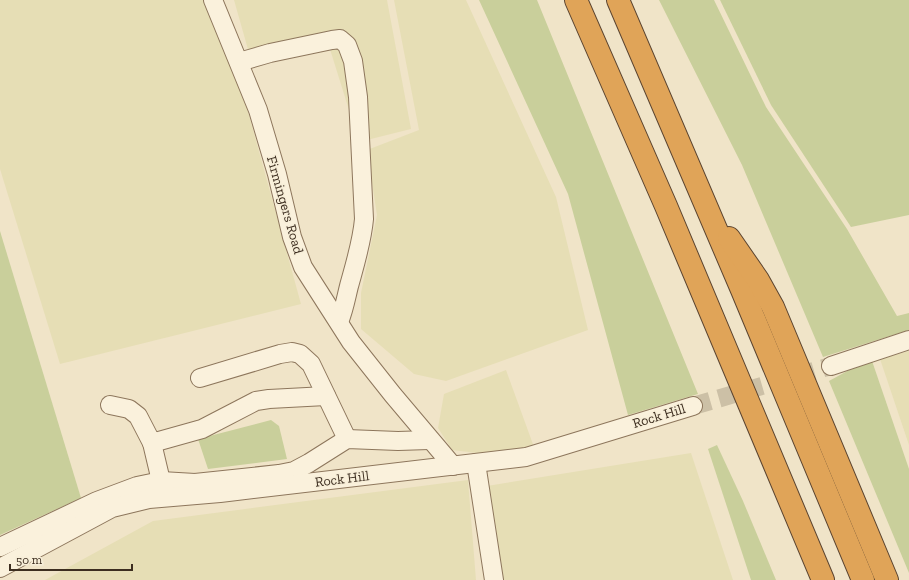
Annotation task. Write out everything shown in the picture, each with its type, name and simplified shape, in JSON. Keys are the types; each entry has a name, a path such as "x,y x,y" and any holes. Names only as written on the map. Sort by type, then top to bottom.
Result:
{"highway":[{"path":"576,0 666,206 823,580"},
{"path":"618,0 863,580"},
{"path":"707,208 742,255 773,308 887,580"},
{"path":"784,486 806,580"}],"street":[{"name":"Firmingers Road","path":"213,0 258,110 277,174 292,237 303,267 351,342 429,440 453,466"},
{"path":"239,62 332,40 340,39 347,45 353,61 358,97 364,219 363,235 344,309 339,322"},
{"path":"831,366 909,340"},
{"path":"200,378 280,354 292,352 300,354 311,364 346,439"},
{"path":"152,443 202,429 256,401 326,396"},
{"path":"110,405 129,409 138,416 152,443 161,481"},
{"name":"Rock Hill","path":"0,568 112,508 149,499 220,493 526,457 693,406"},
{"path":"0,547 119,492 137,486 161,481 195,483 294,471 346,439 398,441 429,440"},
{"path":"476,463 494,580"}],"shaded area":[{"path":"0,0 204,0 241,86 301,304 60,364 0,169"},
{"path":"234,0 387,0 411,129 359,142 329,46 251,60"},
{"path":"394,0 466,0 556,197 588,330 446,381 414,374 361,329 361,293 377,215 367,150 419,130"},
{"path":"909,351 909,445 880,359"},
{"path":"506,370 534,447 485,454 452,450 438,428 444,394"},
{"path":"691,453 733,580 494,580 487,486"},
{"path":"468,480 476,580 45,580 153,521"}],"green space":[{"path":"479,0 537,0 698,394 628,415 568,194"},
{"path":"659,0 714,0 766,107 847,229 897,316 909,313 909,330 823,357 742,165"},
{"path":"720,0 909,0 909,215 851,227 771,105"},
{"path":"0,231 81,498 0,535"},
{"path":"871,358 909,469 909,573 829,381"},
{"path":"271,420 279,426 287,459 208,469 198,439"},
{"path":"717,445 743,501 776,580 751,580 708,449"}],"tunnel":[{"path":"693,406 831,366"}]}
